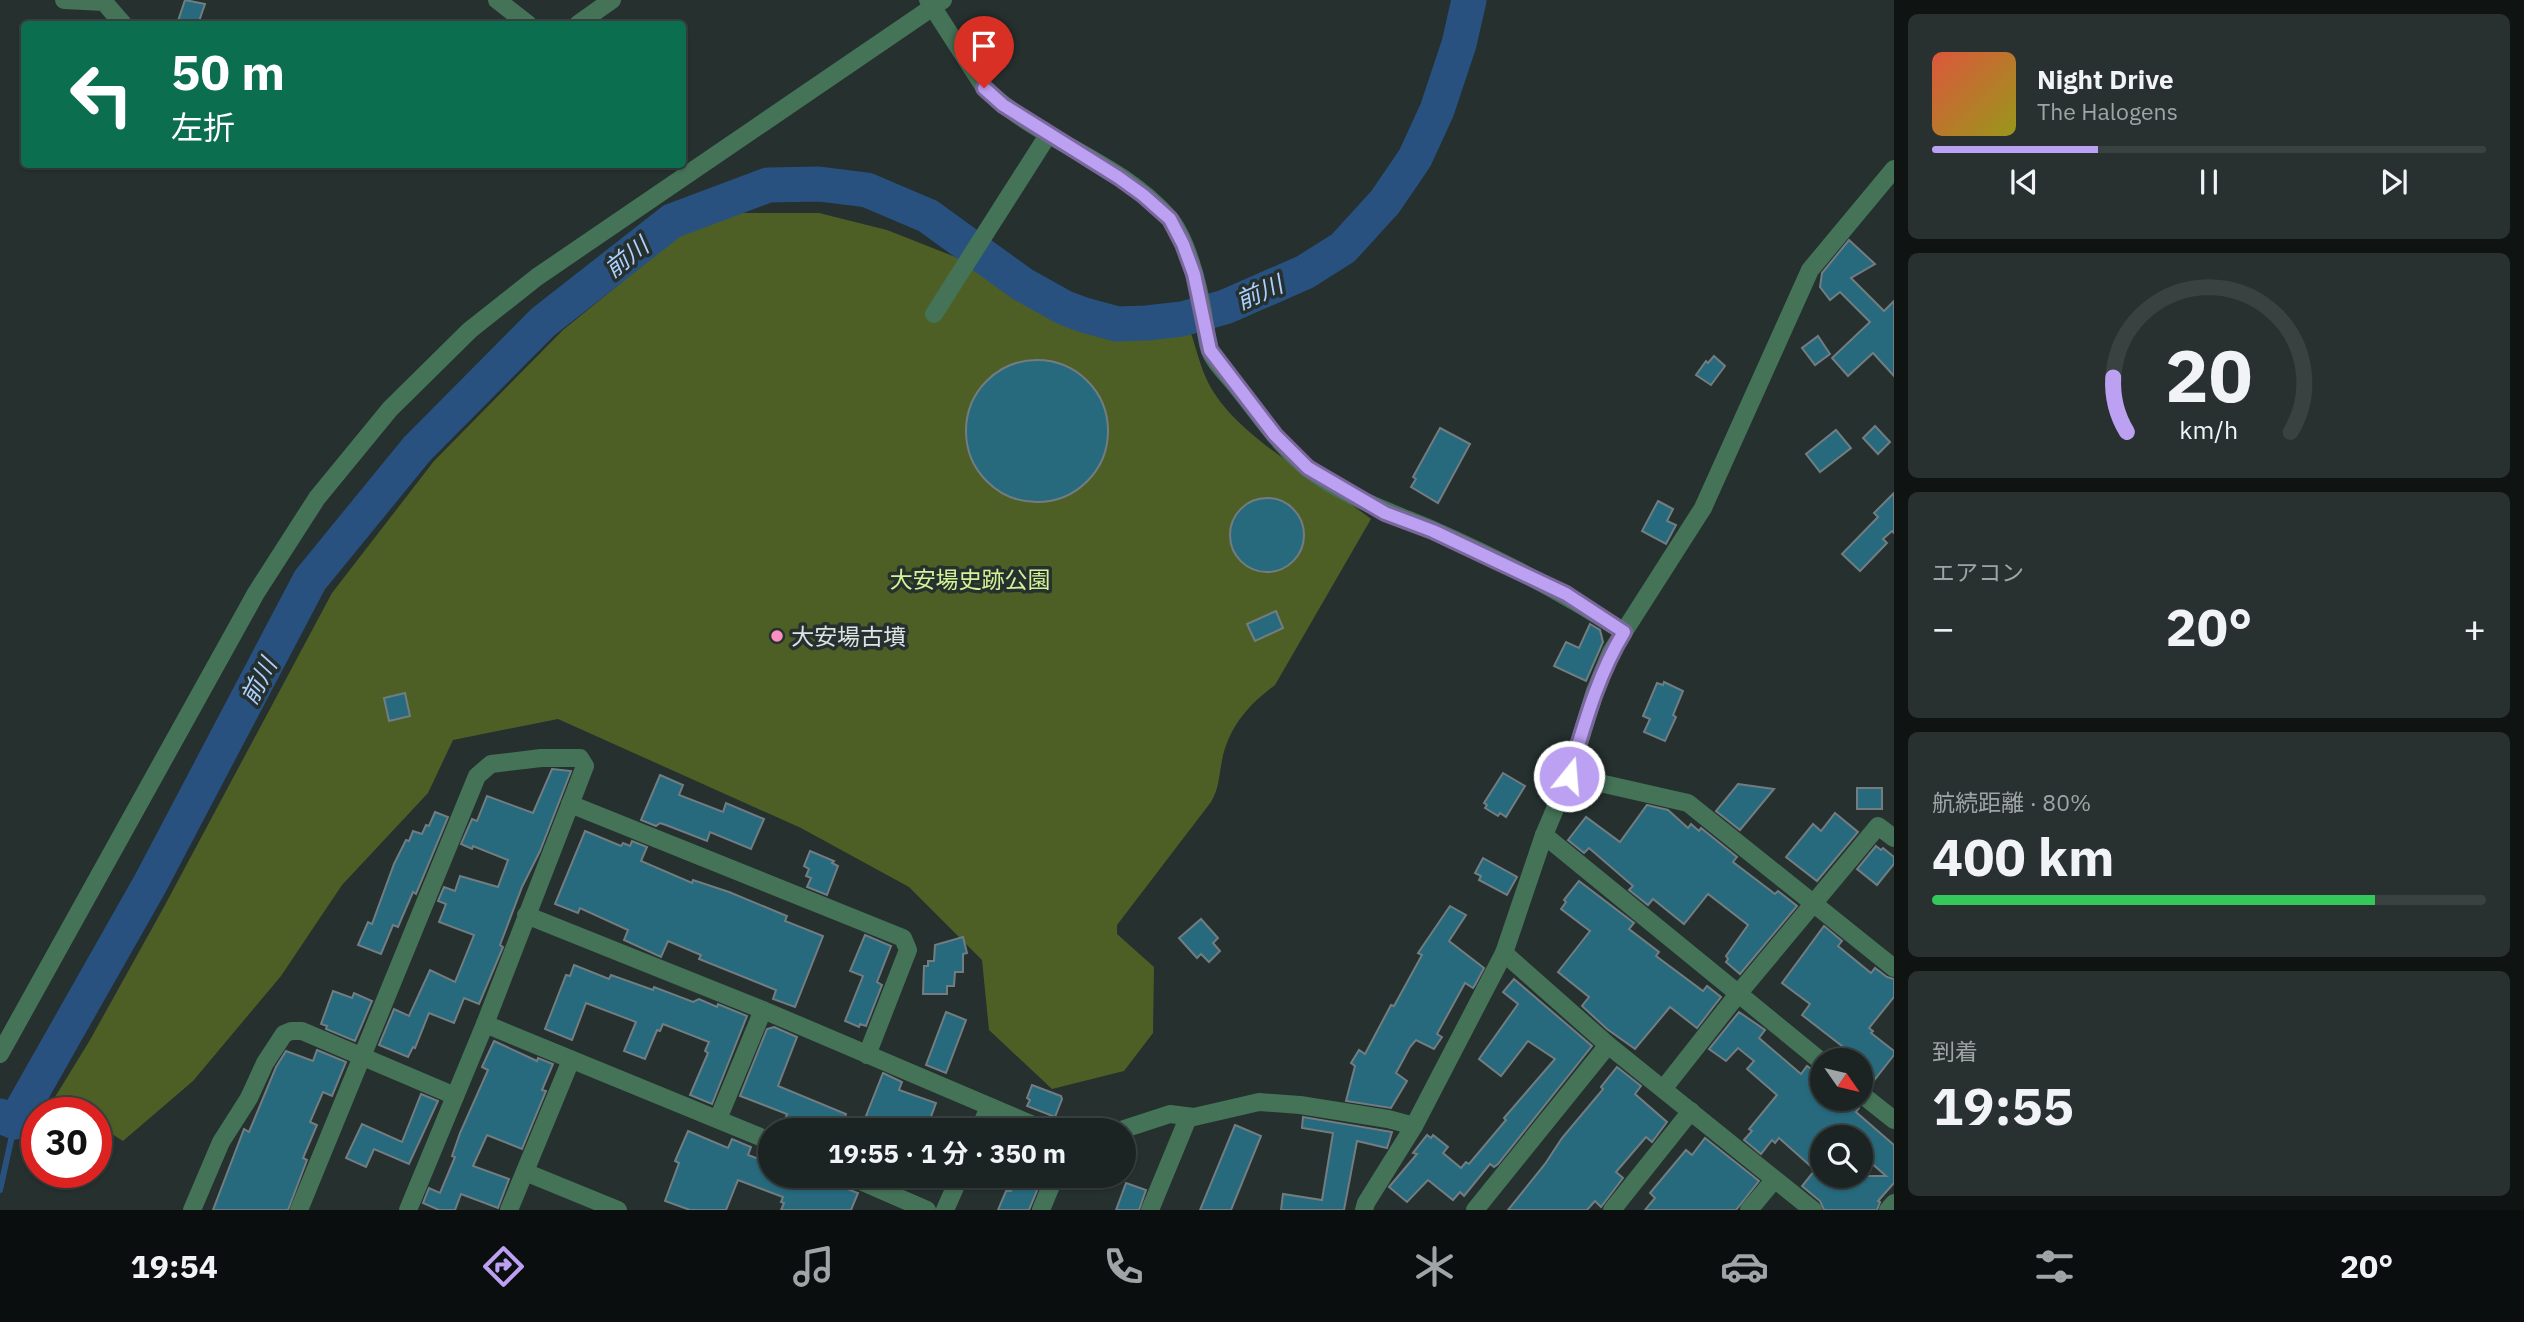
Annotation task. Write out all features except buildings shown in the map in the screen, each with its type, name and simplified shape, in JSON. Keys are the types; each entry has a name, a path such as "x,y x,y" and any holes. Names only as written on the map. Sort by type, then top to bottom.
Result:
{"street":[{"path":"64,0 104,2 120,21"},
{"path":"497,0 524,21"},
{"path":"582,21 612,0"},
{"path":"0,1054 256,593 317,498 390,409 470,330 537,277 935,2 984,88 1003,105 1048,135 1118,177 1170,219 1194,274 1210,350 1275,435 1315,473 1385,513 1433,531 1566,594 1624,632"},
{"path":"934,314 1048,135"},
{"path":"1368,1208 1504,953 1611,652 1703,508 1810,270 1894,169"},
{"path":"299,1210 477,776 491,764 541,758 580,758 585,766 485,1024 408,1210"},
{"path":"1569,776 1688,803 1894,968"},
{"path":"570,804 903,938 908,950 867,1055"},
{"path":"1664,1088 1738,994 1878,826 1894,838"},
{"path":"1544,835 1810,1052"},
{"path":"526,915 763,1010 1016,1118"},
{"path":"1504,953 1608,1045 1813,1210"},
{"path":"718,1119 763,1010"},
{"path":"485,1024 758,1137"},
{"path":"192,1210 221,1142 284,1034 302,1031 455,1096"},
{"path":"1475,1210 1608,1045"},
{"path":"509,1210 571,1060"},
{"path":"1136,1125 1170,1114 1188,1118 1259,1102 1300,1105 1388,1119 1414,1126"},
{"path":"1873,1103 1894,1120"},
{"path":"984,1118 989,1107"},
{"path":"1612,1210 1691,1111"},
{"path":"1150,1210 1188,1118"},
{"path":"525,1172 618,1210"},
{"path":"1749,1210 1774,1180"},
{"path":"877,1188 927,1210"},
{"path":"945,1210 955,1188"},
{"path":"1041,1210 1050,1188"},
{"path":"1888,1210 1894,1203"}],"green space":[{"name":"大安場史跡公園","path":"732,213 819,213 887,230 1006,277 1189,327 1206,378 1218,399 1235,419 1280,456 1371,519 1275,685 1248,709 1229,737 1211,802 1117,925 1117,934 1154,967 1153,1033 1124,1071 1052,1089 989,1030 982,960 909,887 801,828 558,719 453,740 428,793 342,885 281,976 193,1081 123,1141 112,1134 112,1097 55,1097 165,905 332,593 434,461 563,330 680,235"}],"waterway":[{"name":"前川","path":"0,1116 15,1122 150,884 310,580 417,449 543,322 672,221 768,185 819,184 867,190 928,216 1022,284 1065,308 1117,324 1182,319 1225,307 1305,272 1343,248 1385,202 1415,158 1437,110 1459,44 1469,0"},
{"path":"0,1190 15,1122"}],"place":[{"name":"大安場古墳","path":"777,636"}],"route":[{"path":"984,88 1003,105 1048,135 1118,177 1170,219 1178,231 1194,274 1210,350 1275,435 1308,468 1385,513 1433,531 1566,594 1624,632 1611,652 1595,691 1569,776"}]}
